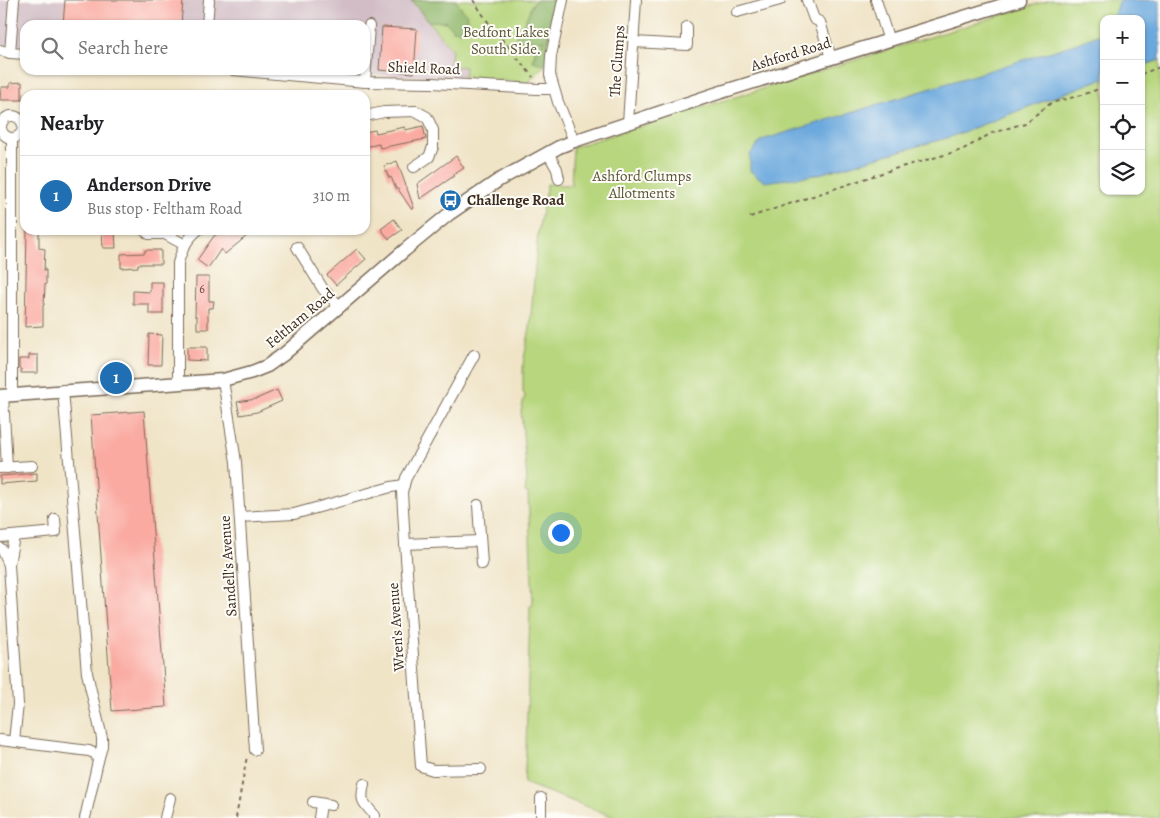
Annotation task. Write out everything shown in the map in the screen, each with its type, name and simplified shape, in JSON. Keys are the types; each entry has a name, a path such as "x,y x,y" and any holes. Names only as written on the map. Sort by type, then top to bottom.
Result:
{"main road":[{"name":"Ashford Road","path":"574,141 998,3 1019,0"},
{"name":"Feltham Road","path":"5,395 223,380 267,366 284,354 449,214 499,180 574,141"}],"street":[{"path":"14,0 5,51 20,53"},
{"path":"207,20 209,0"},
{"path":"563,0 550,75 558,102 574,141"},
{"name":"The Clumps","path":"628,123 636,0"},
{"path":"737,12 780,0"},
{"path":"806,0 814,19 820,22 831,58"},
{"path":"876,0 889,40"},
{"path":"634,42 687,45 688,27"},
{"name":"Shield Road","path":"288,75 365,82 554,89"},
{"path":"365,82 366,75"},
{"path":"370,115 416,110 427,117 433,130 434,147 429,156 414,167"},
{"path":"12,138 4,468 32,466"},
{"path":"548,153 557,169 558,179"},
{"path":"167,235 185,245"},
{"path":"178,383 178,264 181,250 192,235"},
{"path":"297,247 323,289 340,307"},
{"name":"Wren's Avenue","path":"474,356 406,478 402,492 420,766 433,770 481,769"},
{"name":"Sandell's Avenue","path":"223,380 236,462 254,750"},
{"path":"64,390 87,673 102,738 102,746 85,818"},
{"path":"240,517 294,514 404,485"},
{"path":"478,505 482,564"},
{"path":"0,537 56,532 55,519"},
{"path":"14,536 9,565 18,704 14,741"},
{"path":"405,544 480,541"},
{"path":"0,548 9,565"},
{"path":"0,740 89,752 96,754 98,761"},
{"path":"364,784 363,802 375,816 374,818"},
{"path":"165,818 170,798"},
{"path":"541,798 541,818"},
{"path":"319,818 322,804"}],"path":[{"path":"473,0 490,25 533,78"},
{"path":"1145,72 1160,66"},
{"path":"750,217 894,169 962,150 992,133 1024,123 1052,103 1100,88"},
{"path":"236,818 247,754 254,750"}],"shaded area":[{"path":"0,0 411,0 465,67 464,77 363,75 370,75 370,20 20,20 20,45 0,45"}],"green space":[{"name":"Bedfont Lakes South Side.","path":"411,0 555,0 545,65 528,83 464,77 465,67 450,66 452,50"},
{"path":"411,0 455,0 467,15 469,23 461,31 453,30 446,22 428,21"},
{"path":"537,0 555,0 545,65 533,61 535,51 544,40 533,43 519,43 516,36 532,4"},
{"name":"Ashford Clumps Allotments","path":"1050,0 1125,0 1118,2 1114,15 1100,15 1100,34 1072,45 815,175 950,137 1100,80 1100,195 1145,195 1145,65 1160,60 1160,818 617,818 524,783 530,606 533,605 528,493 525,492 527,480 521,411 525,395 523,393 523,364 530,327 538,232 547,184 571,185 573,147"}],"water":[{"path":"1125,0 1160,0 1160,60 1145,65 1145,15 1114,15 1118,2"},
{"path":"1100,34 1100,80 950,137 815,175 765,182 750,171 750,154 762,140 1072,45"}],"building":[{"path":"65,0 183,0 181,20 63,20"},
{"path":"382,27 417,29 414,73 379,70"},
{"path":"22,82 20,100 0,100 1,87 10,87 10,83"},
{"path":"423,126 426,139 380,148 379,144 370,146 370,131 375,130 376,133 405,127 405,130"},
{"path":"456,156 464,168 420,199 417,184"},
{"path":"397,161 414,208 412,210 398,189 396,189 391,177 389,178 384,166"},
{"path":"394,219 402,230 389,239 381,229"},
{"path":"27,235 39,235 39,248 45,249 44,270 46,270 43,326 25,327"},
{"path":"102,235 115,235 116,248 103,248"},
{"path":"248,235 225,254 221,249 208,268 197,260 214,236"},
{"path":"357,249 366,259 336,285 327,275"},
{"path":"145,250 161,250 161,264 138,264 138,267 121,268 121,254 145,253"},
{"path":"196,277 209,277 209,301 214,301 213,308 208,308 208,329 197,329 197,316 195,316"},
{"path":"150,282 163,282 163,314 149,314 149,304 133,304 133,291 150,292"},
{"path":"149,334 162,335 161,365 148,365"},
{"path":"187,347 207,347 207,361 187,360"},
{"path":"29,355 38,355 38,373 21,373 21,369 19,369 19,359 29,359"},
{"path":"277,390 282,401 257,412 240,415 237,402 256,399"},
{"path":"144,411 166,707 112,711 91,415"},
{"path":"37,473 37,481 0,484 0,476"}],"place":[{"name":"Challenge Road","path":"451,200"},
{"name":"Anderson Drive","path":"116,378"}]}
